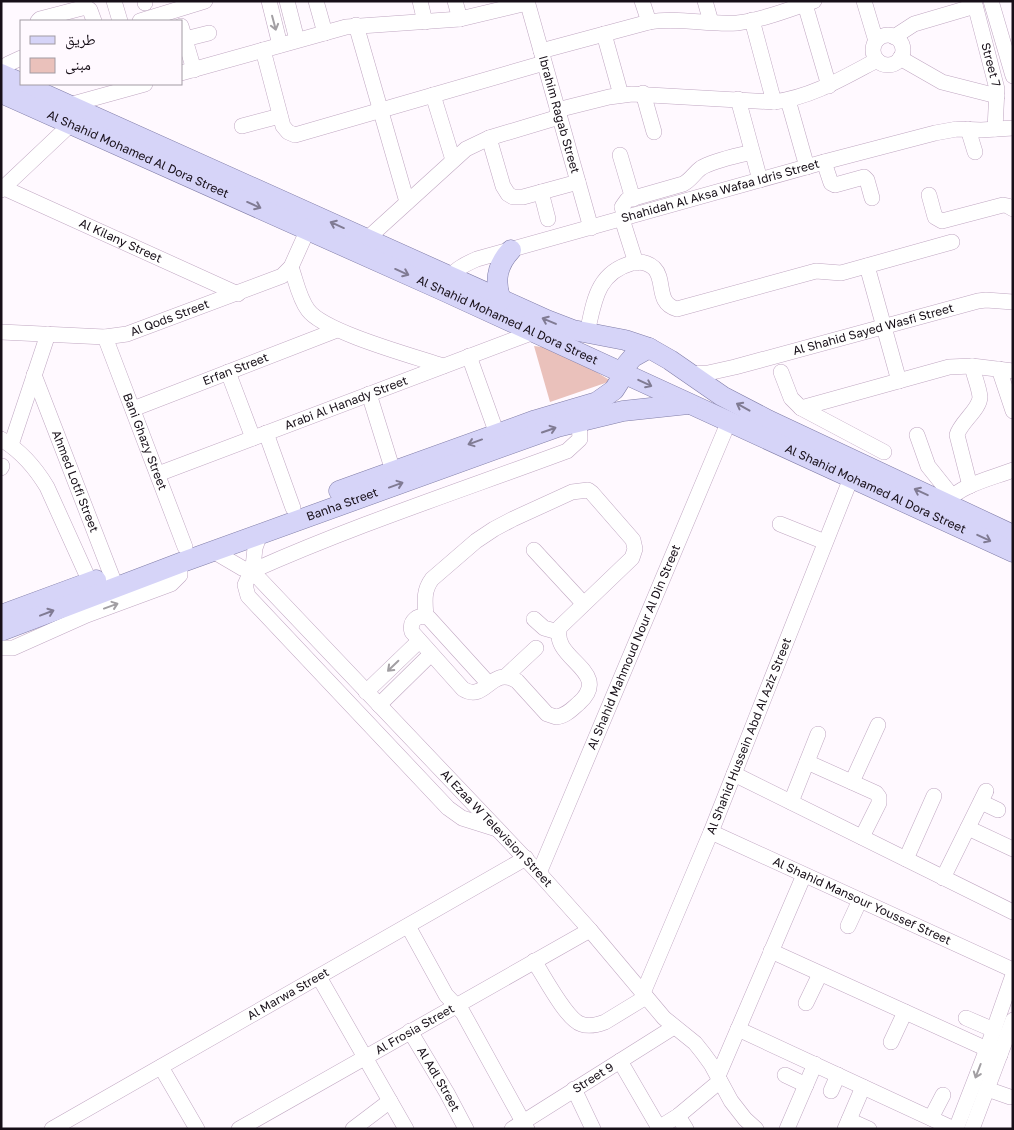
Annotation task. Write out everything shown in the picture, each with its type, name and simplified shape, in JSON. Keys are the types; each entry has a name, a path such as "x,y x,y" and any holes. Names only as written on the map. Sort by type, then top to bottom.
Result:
{"main road":[{"name":"Al Shahid Mohamed Al Dora Street","path":"1,72 20,83"},
{"name":"Al Shahid Mohamed Al Dora Street","path":"24,85 70,115 308,229 446,283 501,300 560,325 586,333 625,340 649,348 670,360 722,396 764,428 851,478 1013,552"},
{"name":"Al Shahid Mohamed Al Dora Street","path":"1,93 70,115 368,238 534,332 729,422 764,428 949,500 1013,535"},
{"path":"501,300 496,282 497,273 500,264 511,250"},
{"name":"Banha Street","path":"1,631 92,589 182,555 293,508 550,415 597,402 614,390 633,357 649,348"},
{"name":"Banha Street","path":"182,555 213,551 579,421 638,409 691,404"},
{"name":"Banha Street","path":"1,615 92,589"}],"street":[{"path":"114,1 120,20"},
{"path":"148,20 178,16 205,1"},
{"path":"268,1 280,45"},
{"path":"287,1 297,40"},
{"path":"316,1 325,32"},
{"path":"420,1 426,22"},
{"path":"455,1 460,19"},
{"path":"642,1 648,22"},
{"path":"705,1 712,22"},
{"path":"864,1 876,41"},
{"path":"991,1 1013,76"},
{"path":"209,33 183,33 187,72 325,32 356,25 460,19 527,2"},
{"name":"Ibrahim Ragab Street","path":"527,2 591,228"},
{"path":"263,50 285,129 296,135 433,95 604,34 648,22 664,20 738,22 752,20 808,2 828,86"},
{"path":"894,37 901,44 902,53 900,58 889,65 880,63 873,48 876,41 884,36 894,37 914,24 974,4"},
{"name":"Street 7","path":"974,4 996,82 995,129"},
{"path":"39,20 86,7 90,10 94,20"},
{"path":"752,20 807,167"},
{"path":"356,25 407,202"},
{"path":"604,34 621,95"},
{"path":"1,72 8,64 20,58"},
{"path":"900,58 942,82 997,96"},
{"path":"368,238 453,160 473,145 489,138 621,95 643,93 781,101 816,92 877,60"},
{"path":"2,189 70,115 143,85"},
{"path":"643,93 654,132"},
{"path":"433,95 453,160"},
{"path":"738,99 760,180"},
{"path":"242,126 280,116"},
{"name":"Shahidah Al Aksa Wafaa Idris Street","path":"446,283 469,262 824,162 957,129 1013,128"},
{"path":"968,129 975,152"},
{"path":"489,138 503,186 508,194 518,198 578,182"},
{"path":"636,263 624,218 623,204 627,200 683,184 688,182 698,170 707,165 752,152"},
{"path":"620,155 633,198"},
{"path":"824,162 829,181 833,185 864,177 867,180 872,198"},
{"name":"Al Kilany Street","path":"2,189 238,294"},
{"path":"541,192 548,219"},
{"path":"929,194 935,217 942,221 1003,205 1013,210"},
{"name":"Al Qods Street","path":"1,332 105,337 134,332 279,278 290,267 308,229"},
{"path":"586,333 594,300 602,284 614,271 622,266 636,263 647,263 652,266 656,271 664,300 672,307 678,309 816,271 841,273 952,242"},
{"path":"867,266 899,380"},
{"path":"290,267 308,310 318,319 337,330 443,366"},
{"path":"986,300 1013,292"},
{"name":"Al Shahid Sayed Wasfi Street","path":"690,374 708,374 986,300 1013,302"},
{"name":"Erfan Street","path":"133,409 337,330"},
{"name":"Arabi Al Hanady Street","path":"158,474 534,332"},
{"path":"48,334 34,375 6,442 31,463 47,488 92,589"},
{"name":"Bani Ghazy Street","path":"105,337 158,474 182,555"},
{"path":"469,356 497,434"},
{"path":"970,486 957,435 959,429 980,399 972,366"},
{"path":"800,408 949,367 972,366 1006,370 1013,411"},
{"path":"722,396 724,382 735,367"},
{"path":"228,372 293,508"},
{"path":"781,372 791,398 800,408 884,452"},
{"name":"Ahmed Lotfi Street","path":"34,375 113,581"},
{"path":"369,394 393,471"},
{"path":"252,571 352,529 567,451 580,439 579,421"},
{"name":"Al Shahid Mahmoud Nour Al Din Street","path":"540,873 729,422"},
{"path":"917,435 928,466 949,500 970,486 1013,470"},
{"name":"Al Shahid Hussein Abd Al Aziz Street","path":"644,995 711,832 851,478"},
{"path":"426,616 415,618 411,625 412,632 467,692 476,692 489,684 500,677 506,676 517,680 551,716 556,717 566,714 586,696 590,684 587,675 562,646 558,632 563,622 632,558 635,549 633,540 588,490 572,492 513,518 476,541 432,579 427,586 424,594 426,616 489,684"},
{"path":"780,524 825,542"},
{"path":"260,534 255,548 252,571 245,585 248,596 448,808 462,818 498,829"},
{"path":"534,550 583,603"},
{"name":"Al Ezaa W Television Street","path":"213,551 242,568 252,571 526,858 664,1018 703,1053 738,1110 756,1129"},
{"path":"1,648 13,648 87,615 171,584 180,575 182,555"},
{"path":"534,619 544,628 558,632"},
{"path":"366,692 419,640"},
{"path":"506,676 536,648"},
{"path":"379,705 431,654"},
{"path":"852,782 878,725"},
{"path":"791,802 818,734"},
{"path":"808,762 876,793 879,797 879,802 862,837"},
{"path":"734,774 1013,912"},
{"path":"906,859 934,796"},
{"path":"944,878 984,796 998,810"},
{"path":"968,828 1013,849"},
{"name":"Al Shahid Mansour Youssef Street","path":"711,832 1013,970"},
{"name":"Al Marwa Street","path":"52,1129 526,858"},
{"path":"620,1061 658,1128 678,1116 719,1079 738,1029 804,875"},
{"path":"848,926 860,900"},
{"path":"408,926 446,995 463,1013 521,1126"},
{"name":"Al Frosia Street","path":"240,1129 365,1056 590,930"},
{"path":"771,952 993,1052"},
{"path":"534,961 569,1015 582,1024 605,1022 644,995"},
{"path":"806,1003 820,974"},
{"path":"1004,1034 1013,975"},
{"path":"319,977 406,1129"},
{"path":"891,1042 905,1012"},
{"path":"966,1018 1004,1034"},
{"path":"738,1029 815,1064 933,1122 955,1129 993,1052 1013,1020"},
{"name":"Street 9","path":"521,1126 574,1089 674,1027"},
{"name":"Al Adl Street","path":"410,1031 448,1093 466,1129"},
{"path":"972,1129 987,1089 993,1052"},
{"path":"787,1129 815,1064"},
{"path":"160,1067 197,1129"},
{"path":"832,1092 838,1075"},
{"path":"785,1076 806,1085"},
{"path":"863,1087 847,1124 869,1129"},
{"path":"574,1089 593,1129"},
{"path":"987,1089 1010,1097"},
{"path":"933,1122 943,1095"},
{"path":"353,1129 390,1100"},
{"path":"678,1116 686,1129"}],"building":[{"path":"534,346 559,349 611,381 550,402"}]}
